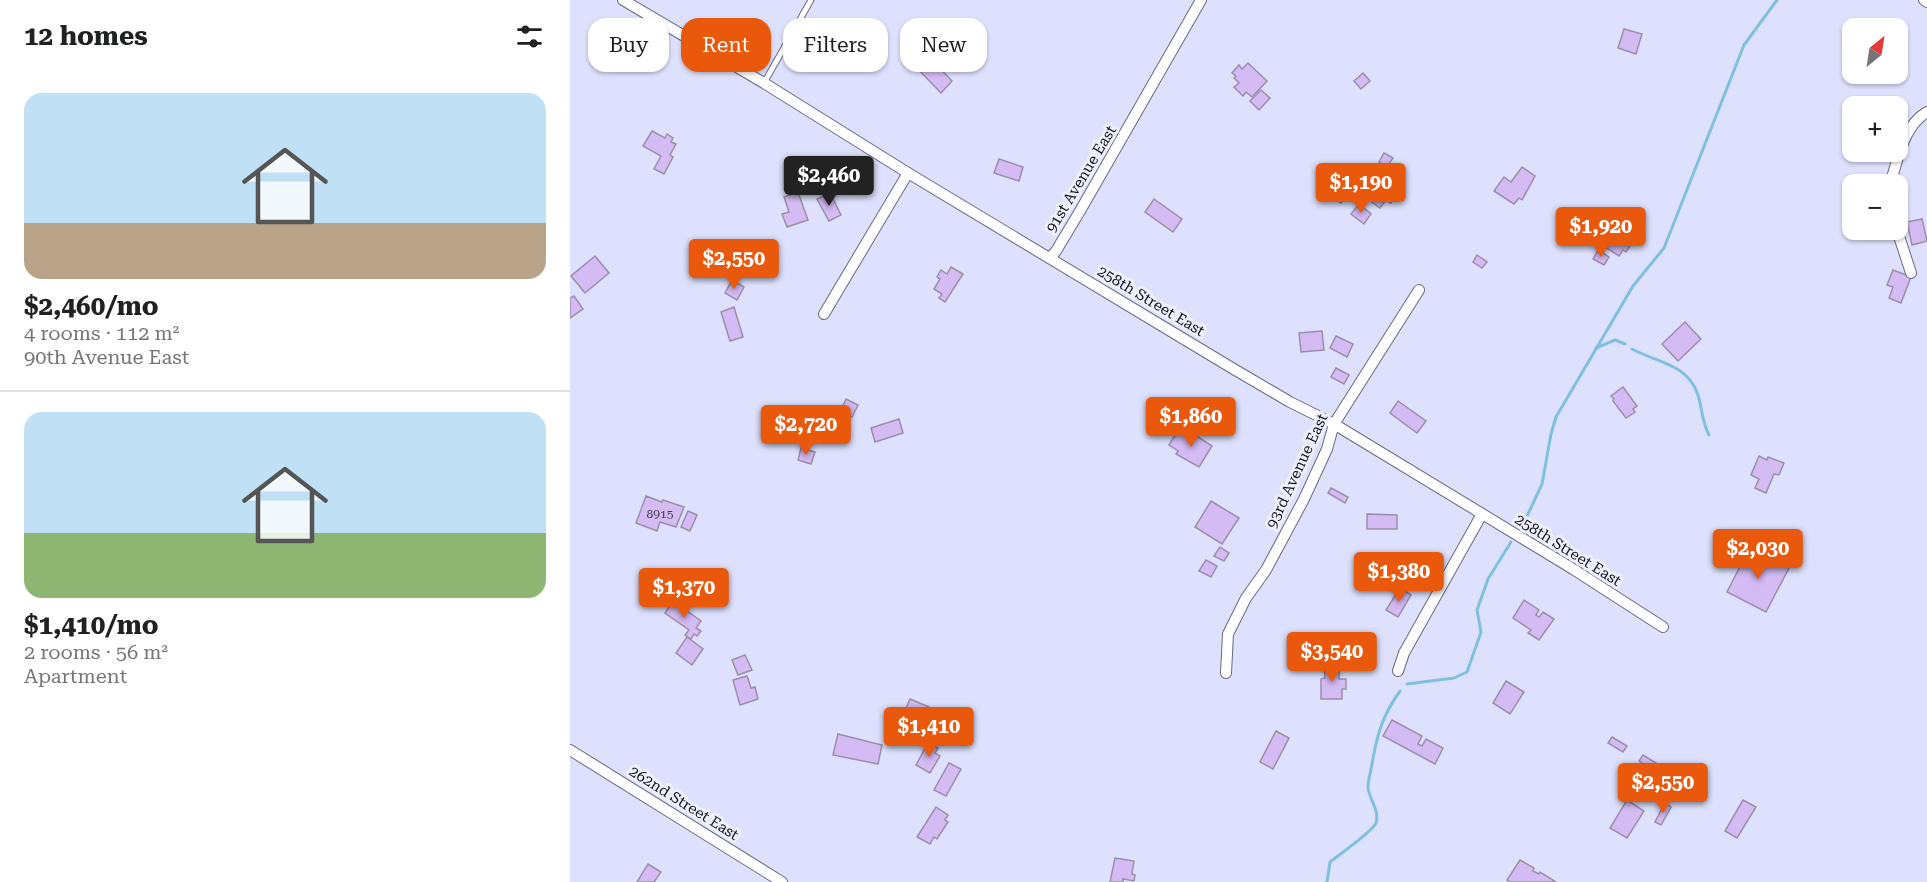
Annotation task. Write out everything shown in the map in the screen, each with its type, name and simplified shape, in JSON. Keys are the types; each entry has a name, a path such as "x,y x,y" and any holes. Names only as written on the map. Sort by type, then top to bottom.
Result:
{"street":[{"name":"258th Street East","path":"623,0 1271,391 1334,424 1663,627"},
{"name":"91st Avenue East","path":"1050,258 1137,115 1201,0"},
{"path":"1893,174 1909,130 1919,116 1927,111"},
{"path":"824,314 908,173"},
{"path":"1900,240 1911,273"},
{"name":"93rd Avenue East","path":"1226,673 1228,634 1246,598 1266,570 1304,499 1327,449 1334,424 1419,290"},
{"path":"1398,671 1404,653 1482,514"},
{"name":"262nd Street East","path":"570,750 782,882"}],"lane":[{"path":"764,83 811,0"}],"building":[{"path":"1624,29 1642,34 1636,54 1618,48"},
{"path":"1248,63 1267,81 1252,97 1246,92 1243,96 1234,87 1239,83 1232,73 1239,65 1242,69"},
{"path":"921,72 943,72 952,81 941,93"},
{"path":"1363,73 1370,81 1361,89 1354,81"},
{"path":"1261,90 1270,98 1259,110 1250,101"},
{"path":"652,131 665,138 667,134 673,138 671,142 676,144 670,155 673,157 664,174 654,169 661,156 643,146"},
{"path":"1384,153 1393,158 1387,167 1379,162"},
{"path":"999,159 1023,167 1019,181 994,173"},
{"path":"1522,167 1535,176 1522,200 1519,198 1514,204 1494,191 1504,177 1511,182"},
{"path":"1379,174 1396,185 1392,191 1396,194 1391,203 1386,200 1380,208 1369,200 1378,185 1373,182"},
{"path":"1338,189 1347,196 1341,203 1332,197"},
{"path":"798,192 808,220 787,227 782,214 789,212 784,197"},
{"path":"830,193 841,215 829,221 817,199"},
{"path":"1154,199 1182,219 1173,232 1145,212"},
{"path":"1359,204 1371,214 1364,224 1351,214"},
{"path":"1922,219 1927,241 1912,245 1908,222"},
{"path":"1610,232 1631,244 1626,252 1623,250 1619,256 1602,245"},
{"path":"1598,250 1609,257 1604,265 1593,259"},
{"path":"1477,255 1487,262 1482,268 1473,262"},
{"path":"595,256 609,273 585,293 571,276"},
{"path":"951,267 963,274 945,302 939,298 942,294 934,289 940,279 937,277 941,270 947,274"},
{"path":"1893,270 1911,277 1901,303 1889,298 1893,287 1887,285"},
{"path":"732,280 744,287 737,300 725,293"},
{"path":"574,296 583,309 570,318 570,298"},
{"path":"734,307 743,337 730,341 721,312"},
{"path":"1685,322 1701,339 1678,361 1662,344"},
{"path":"1322,331 1324,350 1301,352 1299,333"},
{"path":"1336,336 1353,344 1347,357 1330,348"},
{"path":"1336,368 1349,375 1344,384 1331,377"},
{"path":"1623,387 1637,406 1633,409 1635,412 1626,418 1611,396"},
{"path":"846,399 858,405 852,417 840,412"},
{"path":"1398,401 1426,421 1417,433 1390,413"},
{"path":"899,419 903,433 875,442 871,428"},
{"path":"1178,430 1190,437 1192,433 1212,446 1199,467 1176,454 1178,451 1169,445"},
{"path":"801,448 815,452 811,464 798,460"},
{"path":"1759,456 1784,463 1779,475 1774,474 1766,493 1755,488 1759,479 1751,475"},
{"path":"1331,488 1348,497 1345,503 1328,493"},
{"path":"646,496 684,507 676,527 660,522 657,531 636,523"},
{"path":"1211,501 1239,518 1222,544 1195,527"},
{"path":"688,511 697,515 690,531 681,527"},
{"path":"1367,514 1397,515 1397,529 1367,529"},
{"path":"1220,547 1229,553 1224,561 1214,556"},
{"path":"1750,547 1789,568 1766,612 1727,592"},
{"path":"1206,560 1217,566 1211,577 1199,571"},
{"path":"1400,588 1411,595 1398,617 1386,610"},
{"path":"1524,600 1539,610 1536,615 1539,617 1543,612 1554,619 1539,640 1528,633 1531,630 1513,618"},
{"path":"673,601 701,621 696,628 701,631 697,636 694,634 691,639 685,635 689,630 665,613"},
{"path":"687,637 703,649 692,665 676,653"},
{"path":"745,655 752,670 738,675 732,660"},
{"path":"1324,663 1339,663 1339,679 1346,679 1346,689 1342,689 1342,699 1321,699 1321,679 1325,678"},
{"path":"747,676 751,688 755,687 758,699 740,705 733,680"},
{"path":"1506,681 1524,692 1510,714 1493,703"},
{"path":"910,699 929,707 921,725 902,717"},
{"path":"1392,720 1422,736 1418,744 1422,746 1426,739 1443,748 1435,764 1383,736"},
{"path":"1276,731 1289,738 1273,769 1260,762"},
{"path":"838,734 882,745 878,764 833,755"},
{"path":"1612,737 1627,746 1623,752 1608,743"},
{"path":"928,743 938,748 935,753 940,756 930,773 916,765"},
{"path":"1643,755 1659,765 1655,771 1639,761"},
{"path":"949,763 961,769 946,796 934,790"},
{"path":"1627,800 1644,811 1627,838 1610,828"},
{"path":"1743,800 1756,807 1737,838 1725,831"},
{"path":"1665,803 1671,807 1661,825 1655,822"},
{"path":"936,807 948,815 945,820 948,822 937,839 934,837 930,844 917,837"},
{"path":"1115,858 1134,861 1132,874 1135,875 1134,881 1123,879 1123,882 1110,882"},
{"path":"1520,860 1534,868 1533,871 1539,874 1540,872 1556,882 1510,882 1507,880"},
{"path":"648,864 661,872 654,882 637,882"}],"waterway":[{"path":"1522,527 1542,484 1556,417 1633,286 1664,248 1744,45 1777,0"},
{"path":"1596,348 1615,340 1625,344"},
{"path":"1632,349 1671,366 1687,377 1698,395 1703,420 1709,435"},
{"path":"1407,684 1454,678 1467,672 1481,632 1477,610 1488,579 1511,542"},
{"path":"1327,882 1330,862 1376,823 1377,814 1369,792 1369,778 1381,726 1400,691"}]}
